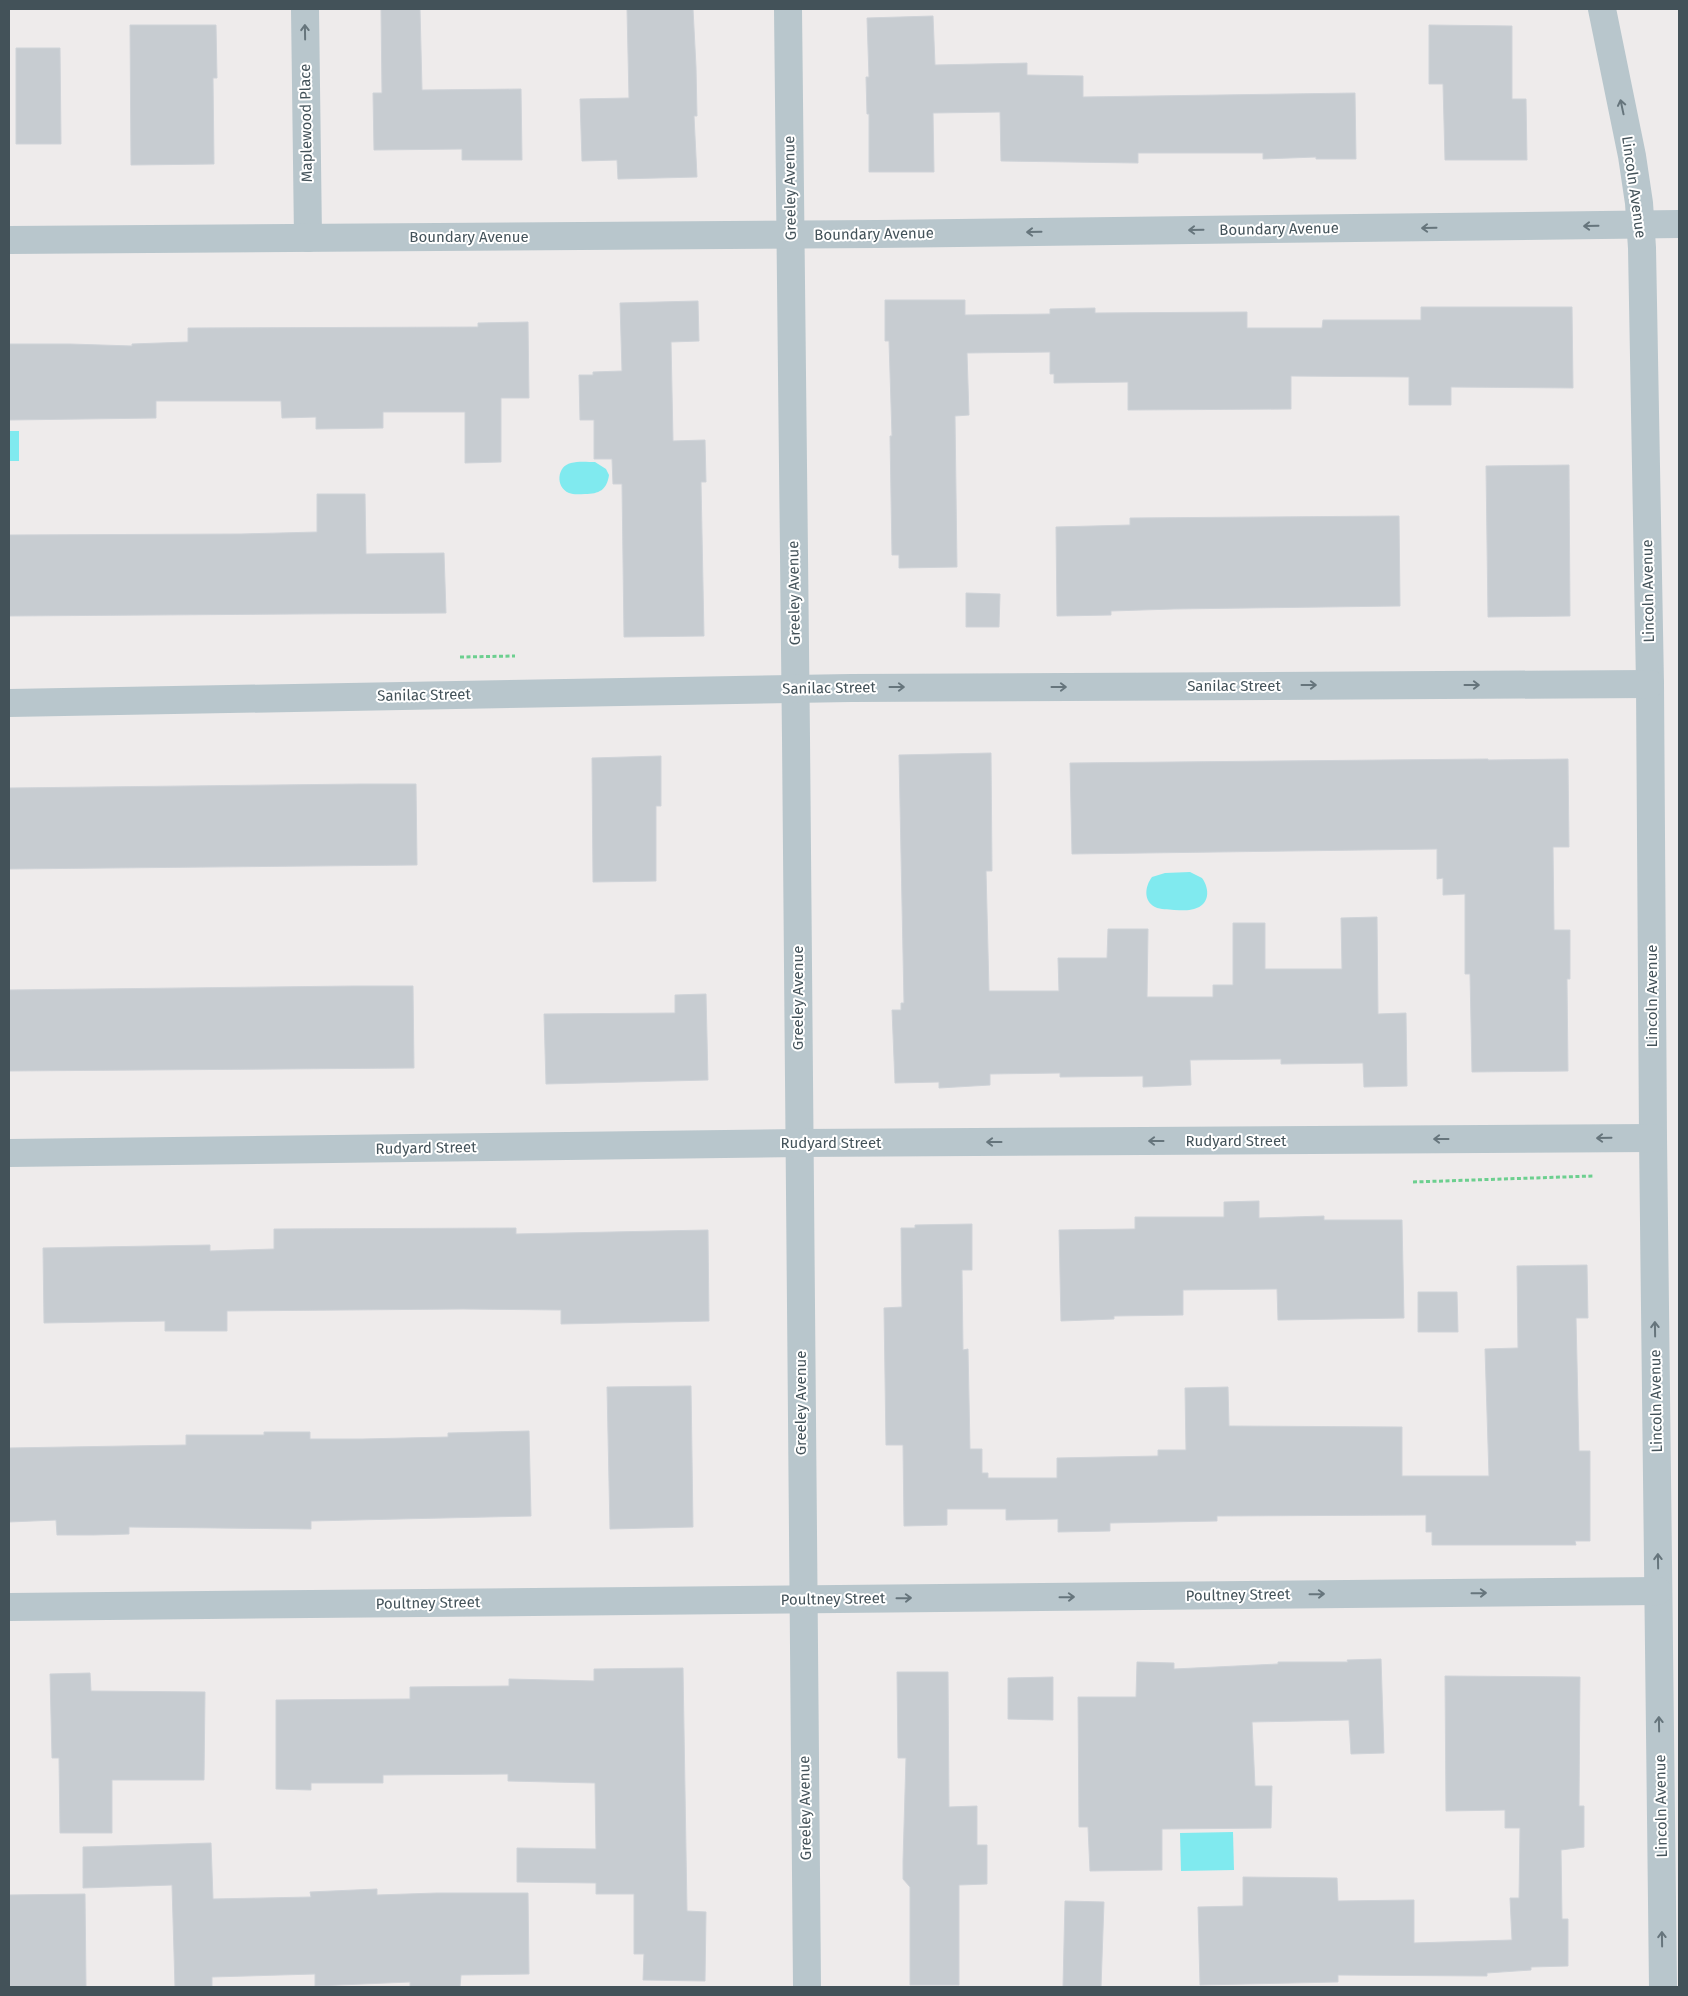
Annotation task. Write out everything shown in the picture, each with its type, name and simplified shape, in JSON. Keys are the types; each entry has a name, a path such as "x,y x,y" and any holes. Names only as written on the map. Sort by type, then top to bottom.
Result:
{"street":[{"name":"Maplewood Place","path":"305,9 308,238"},
{"name":"Greeley Avenue","path":"788,9 807,1987"},
{"name":"Lincoln Avenue","path":"1602,9 1632,156 1640,224 1644,306 1650,684 1653,1138 1663,1987"},
{"name":"Boundary Avenue","path":"9,240 790,235 1679,224"},
{"name":"Sanilac Street","path":"9,703 796,688 1650,684"},
{"name":"Rudyard Street","path":"9,1153 800,1143 1653,1138"},
{"name":"Poultney Street","path":"9,1607 1658,1591"}],"path":[{"path":"460,657 519,656"},
{"path":"1413,1182 1593,1176"}],"water":[{"path":"9,431 19,431 19,461 9,461"},
{"path":"574,462 595,462 606,469 609,475 602,490 590,494 573,494 564,490 561,486 560,477 566,465"},
{"path":"1190,872 1202,878 1205,882 1207,896 1206,900 1199,907 1192,910 1162,909 1155,907 1148,901 1146,893 1152,877 1165,873"},
{"path":"1233,1832 1234,1870 1181,1871 1180,1833"}],"building":[{"path":"381,9 420,9 422,90 521,89 522,160 462,160 462,149 374,150 373,93 382,93"},
{"path":"627,9 693,9 696,67 697,116 694,116 697,177 618,179 617,160 582,161 580,99 629,98"},
{"path":"933,16 935,65 1027,63 1027,75 1083,76 1083,97 1355,93 1356,159 1316,159 1316,157 1263,159 1263,153 1138,153 1138,163 1001,161 1000,112 933,113 934,172 869,172 869,114 867,114 866,77 869,77 867,18"},
{"path":"130,25 216,25 217,78 213,78 214,164 131,165"},
{"path":"1429,25 1512,26 1512,99 1526,99 1527,160 1445,160 1443,84 1429,84"},
{"path":"16,48 60,48 61,144 16,144"},
{"path":"885,300 965,300 965,315 1050,314 1050,309 1095,308 1095,313 1247,312 1247,328 1322,328 1323,320 1421,320 1421,307 1572,307 1573,388 1451,387 1451,405 1409,405 1409,377 1291,376 1291,409 1128,410 1128,382 1054,383 1054,374 1050,374 1050,352 967,353 969,415 955,416 957,567 899,568 899,555 892,555 890,436 892,436 889,341 885,341"},
{"path":"698,301 699,341 671,342 673,441 705,440 706,482 701,482 704,636 624,637 622,484 613,484 612,459 594,459 594,420 580,420 579,375 593,375 593,372 622,371 620,303"},
{"path":"528,322 529,398 501,398 501,462 465,463 465,412 383,412 383,428 316,429 316,417 282,418 281,401 156,401 156,418 9,420 9,344 132,346 132,344 188,342 188,328 478,327 478,323"},
{"path":"1569,465 1570,616 1488,617 1486,466"},
{"path":"317,494 365,494 366,554 444,553 446,613 9,616 9,535 317,532"},
{"path":"1399,516 1400,606 1173,609 1111,611 1111,615 1057,616 1056,527 1130,525 1130,518"},
{"path":"966,593 1000,594 999,627 966,627"},
{"path":"991,753 992,871 986,871 989,991 1059,991 1058,958 1107,958 1108,929 1148,929 1147,997 1213,997 1213,985 1233,985 1233,923 1265,923 1265,969 1342,969 1341,918 1377,917 1378,1014 1406,1013 1407,1086 1364,1087 1363,1063 1281,1064 1281,1059 1190,1060 1191,1085 1143,1087 1143,1076 1060,1077 1060,1073 990,1074 990,1085 939,1088 939,1082 895,1083 892,1010 901,1010 901,1003 904,1003 899,755"},
{"path":"661,756 661,806 656,806 656,881 593,882 592,758"},
{"path":"1568,759 1569,847 1553,847 1554,930 1570,930 1570,979 1567,979 1568,1071 1472,1072 1470,974 1465,974 1465,894 1443,895 1443,878 1437,879 1437,849 1072,854 1070,763"},
{"path":"416,784 417,865 9,869 9,788"},
{"path":"413,986 414,1068 9,1071 9,990"},
{"path":"706,994 708,1080 546,1084 544,1014 675,1013 675,995"},
{"path":"1259,1201 1259,1218 1324,1216 1324,1220 1402,1220 1404,1318 1278,1320 1277,1289 1183,1290 1183,1315 1114,1316 1114,1319 1061,1321 1059,1230 1135,1229 1135,1217 1224,1217 1224,1202"},
{"path":"972,1224 972,1270 962,1270 963,1350 968,1349 970,1449 982,1449 982,1473 988,1473 988,1478 1057,1478 1057,1458 1158,1456 1158,1450 1186,1450 1185,1388 1228,1387 1229,1426 1402,1427 1402,1476 1489,1476 1485,1349 1518,1348 1517,1266 1587,1265 1588,1318 1576,1318 1579,1451 1590,1451 1590,1541 1575,1541 1576,1545 1432,1545 1432,1532 1426,1532 1426,1515 1217,1516 1217,1521 1110,1523 1110,1531 1058,1532 1058,1519 1006,1520 1006,1509 947,1509 947,1525 904,1526 903,1445 886,1445 884,1308 902,1307 901,1228 915,1228 915,1225"},
{"path":"516,1228 516,1234 708,1230 709,1321 561,1324 561,1310 463,1309 227,1311 227,1331 165,1331 165,1321 44,1323 43,1248 210,1245 210,1251 274,1249 274,1229"},
{"path":"1418,1292 1457,1292 1458,1332 1418,1332"},
{"path":"691,1386 693,1527 610,1529 607,1387"},
{"path":"529,1431 531,1516 311,1521 311,1529 129,1527 129,1534 93,1535 57,1535 56,1520 9,1522 9,1448 186,1445 186,1435 264,1435 264,1432 310,1432 310,1439 363,1439 448,1437 448,1433"},
{"path":"1381,1659 1384,1753 1351,1754 1349,1720 1252,1722 1255,1786 1272,1786 1271,1828 1162,1829 1162,1870 1090,1871 1088,1827 1079,1827 1078,1697 1136,1697 1137,1662 1174,1663 1174,1669 1278,1664 1278,1662 1348,1662 1347,1660"},
{"path":"683,1668 687,1911 706,1912 705,1981 643,1980 644,1954 634,1954 634,1894 596,1894 596,1883 517,1882 517,1848 596,1849 595,1783 508,1781 508,1774 383,1775 383,1783 311,1783 311,1790 276,1789 276,1700 410,1699 410,1687 509,1686 509,1679 594,1681 594,1669"},
{"path":"897,1672 948,1672 949,1807 977,1806 977,1845 987,1845 987,1884 959,1885 959,1985 910,1985 910,1887 903,1879 906,1758 898,1758"},
{"path":"90,1673 91,1691 205,1692 204,1780 112,1780 112,1833 60,1833 59,1758 52,1758 50,1674"},
{"path":"1445,1676 1580,1677 1579,1806 1584,1806 1584,1847 1561,1850 1562,1919 1568,1919 1568,1966 1531,1967 1531,1970 1487,1973 1487,1976 1338,1975 1338,1982 1200,1985 1198,1907 1243,1906 1243,1877 1337,1878 1338,1901 1414,1900 1414,1943 1512,1940 1510,1898 1519,1898 1520,1828 1505,1828 1505,1810 1446,1811"},
{"path":"1053,1677 1053,1720 1008,1719 1008,1678"},
{"path":"211,1843 213,1899 311,1897 310,1892 377,1889 377,1895 528,1893 529,1974 461,1975 460,1987 410,1987 410,1982 315,1986 315,1974 212,1977 212,1987 175,1987 172,1885 83,1888 83,1847"},
{"path":"85,1894 86,1987 9,1987 9,1895"},
{"path":"1065,1901 1104,1902 1101,1987 1063,1987"}]}
